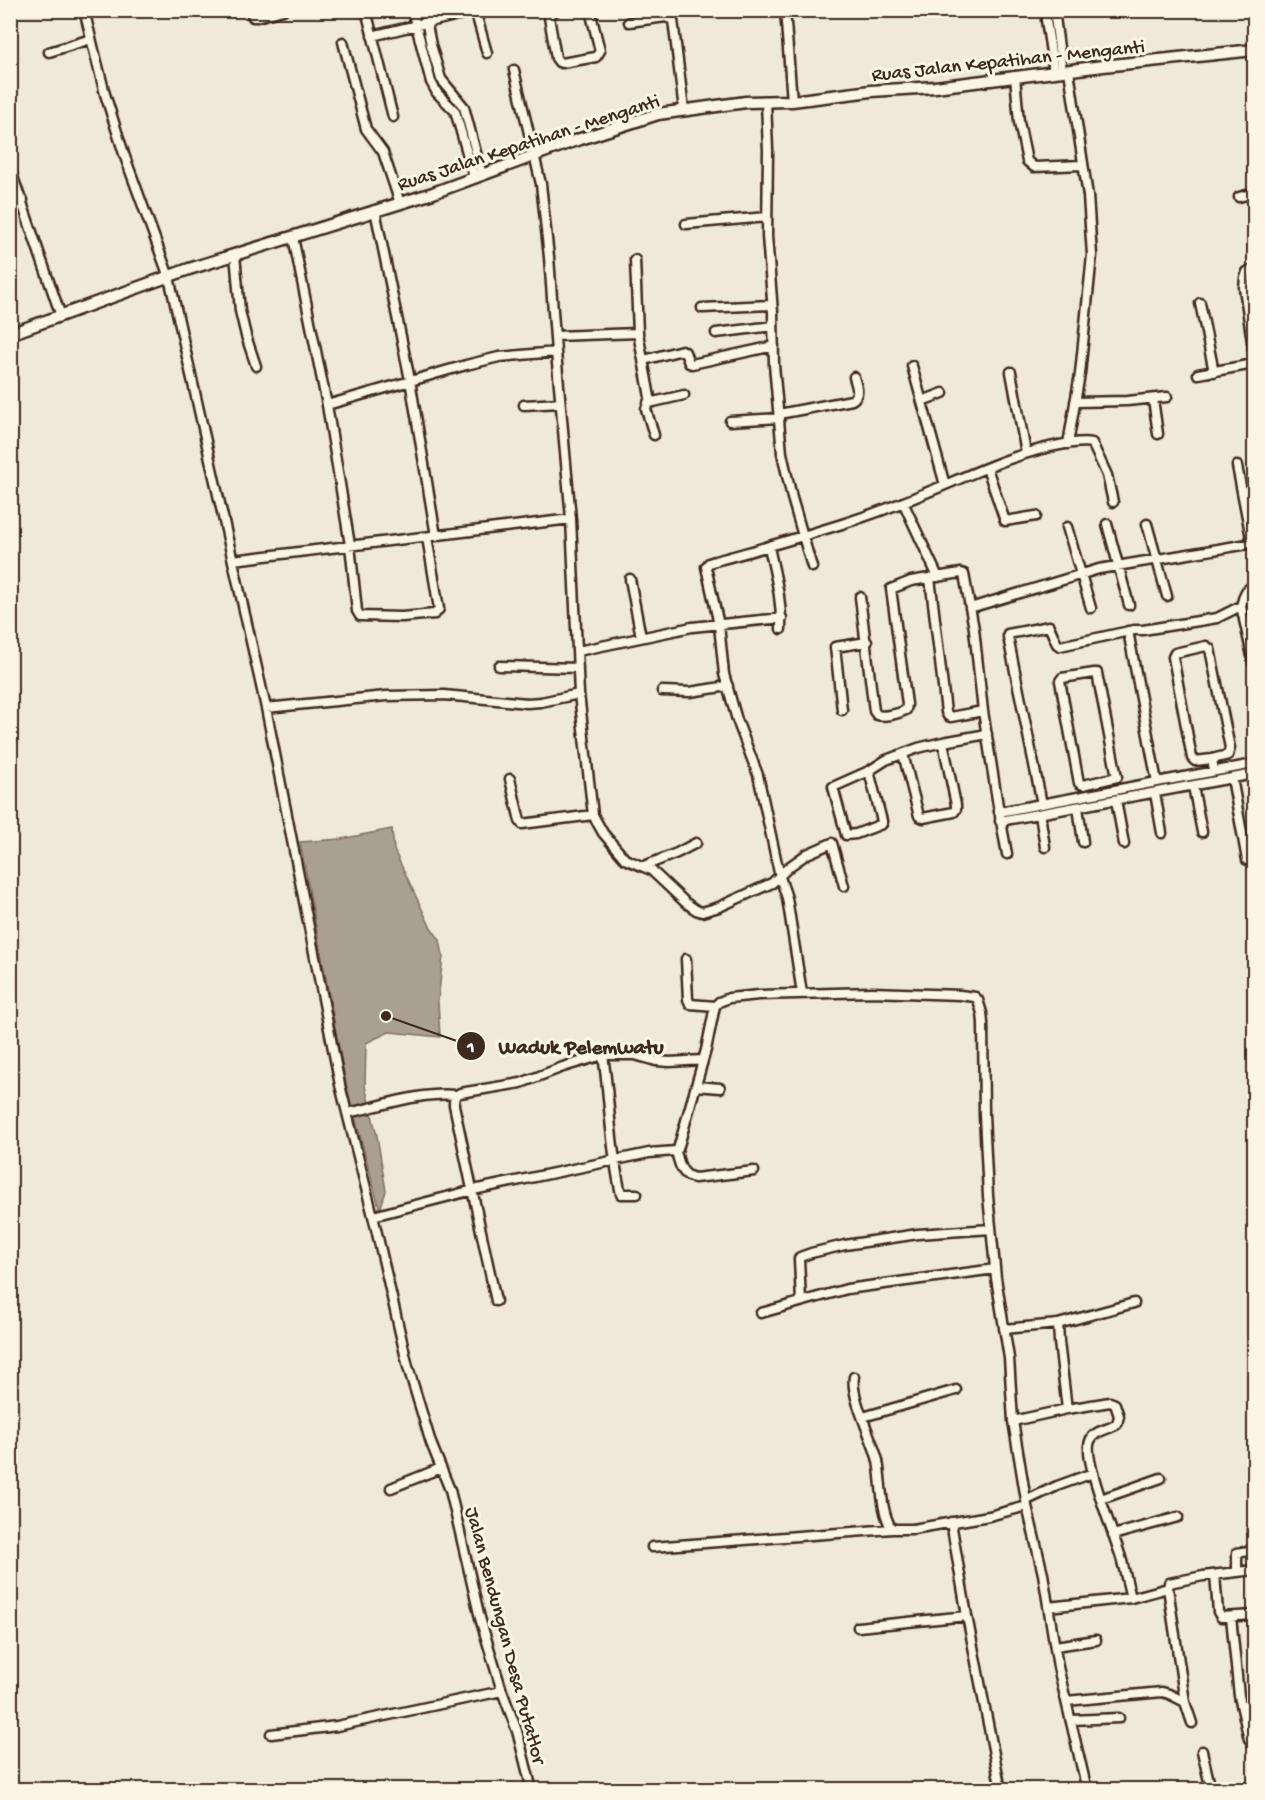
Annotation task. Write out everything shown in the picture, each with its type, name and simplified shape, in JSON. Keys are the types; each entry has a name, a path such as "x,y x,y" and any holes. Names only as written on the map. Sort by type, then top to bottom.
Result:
{"main road":[{"name":"Ruas Jalan Kepatihan - Menganti","path":"10,334 149,283 433,193 645,117 746,102 792,101 935,87 1254,50"}],"street":[{"name":"Jalan Bendungan Desa Putatlor","path":"84,10 105,94 125,157 169,277 266,708 337,1074 408,1367 431,1443 449,1486 480,1618 532,1790"},
{"path":"250,10 253,17 283,10"},
{"path":"366,10 393,117"},
{"path":"412,10 431,82 437,93 464,124"},
{"path":"424,10 441,79 464,107 464,124 478,176"},
{"path":"557,10 549,17 556,58 562,63 599,55 590,10"},
{"path":"785,10 792,101"},
{"path":"1046,10 1046,20 1062,71 1083,165 1088,196 1092,255 1080,374 1068,444"},
{"path":"1052,10 1055,17 1062,71"},
{"path":"372,36 475,11 487,53"},
{"path":"629,22 666,17 673,20 684,110"},
{"path":"49,52 91,39"},
{"path":"343,42 366,129 383,152 400,202"},
{"path":"514,70 541,184 549,257 571,519 579,694 593,815 603,833 625,859 644,866 661,878 696,910 708,911 772,883 807,854 832,843 844,886"},
{"path":"1015,76 1020,129 1027,162 1034,166 1083,165"},
{"path":"447,102 456,99"},
{"path":"766,102 767,217 779,416 784,461 792,498 813,567"},
{"path":"10,168 23,200 61,316"},
{"path":"1239,197 1254,193"},
{"path":"10,203 23,200"},
{"path":"292,237 327,405 351,545 358,614 360,616 402,617 435,614 439,609 410,380 375,210"},
{"path":"686,224 767,217"},
{"path":"235,255 240,311 256,366"},
{"path":"635,260 638,333 650,397 646,409 654,435"},
{"path":"1254,269 1247,273 1244,284 1254,355"},
{"path":"1200,303 1214,372"},
{"path":"702,308 772,305"},
{"path":"716,333 773,326"},
{"path":"555,336 638,333"},
{"path":"644,360 682,350 689,363 692,364 774,345"},
{"path":"327,405 499,357 556,352"},
{"path":"1198,374 1254,364"},
{"path":"912,366 945,485"},
{"path":"1011,372 1026,453"},
{"path":"730,421 779,416 852,400 858,392 854,377"},
{"path":"922,401 943,393"},
{"path":"649,403 684,395"},
{"path":"1075,402 1167,397"},
{"path":"1153,399 1158,434"},
{"path":"524,405 560,403"},
{"path":"802,993 787,898 770,835 758,774 737,720 724,674 719,625 706,567 715,561 842,524 1026,453 1068,444 1089,442 1095,446 1107,475 1113,502"},
{"path":"970,608 1081,574 1119,565 1253,543 1237,466"},
{"path":"987,468 1005,521 1036,516"},
{"path":"903,502 934,578 946,712 951,717 983,713"},
{"path":"233,560 571,519"},
{"path":"1107,524 1130,605"},
{"path":"1147,524 1167,596"},
{"path":"1067,527 1090,608"},
{"path":"769,547 780,591 782,629"},
{"path":"860,597 874,711 877,716 901,712 906,710 907,704 891,589 911,581 964,574 983,713 1007,854"},
{"path":"630,579 641,637"},
{"path":"1254,587 1246,590 1241,606 1254,665"},
{"path":"1045,847 1041,809 1008,634 1049,626 1060,646 1128,631 1217,618 1241,606"},
{"path":"578,651 692,627 782,618"},
{"path":"1128,631 1156,782"},
{"path":"842,710 835,647 867,642"},
{"path":"1206,646 1210,649 1230,748 1228,755 1212,759 1196,761 1192,758 1173,657 1175,653 1206,646"},
{"path":"499,666 578,668"},
{"path":"1097,673 1117,774 1115,778 1098,781 1083,785 1079,783 1060,681 1062,678 1097,673"},
{"path":"662,691 690,692 728,686"},
{"path":"266,708 386,696 444,695 527,703 579,694"},
{"path":"869,771 882,824 856,834 846,835 833,787 869,771 886,760 918,748 987,731"},
{"path":"903,754 919,816 923,818 954,812 956,805 943,742"},
{"path":"1212,759 1214,771"},
{"path":"1000,817 1041,809 1100,792 1254,764"},
{"path":"1041,809 1078,807 1254,774"},
{"path":"1232,778 1247,860"},
{"path":"510,779 522,824 593,815"},
{"path":"1098,781 1100,792"},
{"path":"1193,786 1202,832"},
{"path":"1155,793 1162,833"},
{"path":"1116,800 1124,844"},
{"path":"1078,807 1083,842"},
{"path":"644,866 696,843"},
{"path":"686,959 690,1004 715,1006"},
{"path":"754,1172 688,1177 684,1174 676,1151 696,1086 715,1006 719,1002 741,996 872,992 960,995 975,997 978,1000 982,1013 984,1115 991,1229 1009,1358 1013,1421 1066,1701 1087,1790"},
{"path":"347,1113 425,1096 455,1095 521,1083 562,1067 603,1055 635,1055 670,1062 702,1060"},
{"path":"603,1055 621,1194 637,1194"},
{"path":"696,1086 720,1088"},
{"path":"455,1095 454,1105 496,1301"},
{"path":"373,1216 473,1190 615,1159 676,1151"},
{"path":"801,1301 799,1259 804,1256 832,1248 918,1234 991,1229"},
{"path":"761,1313 847,1289 995,1269"},
{"path":"1004,1329 1058,1324 1134,1303"},
{"path":"1058,1324 1067,1408"},
{"path":"854,1377 857,1402 878,1462 881,1489 892,1528"},
{"path":"863,1417 956,1390"},
{"path":"1013,1421 1067,1408 1110,1402 1115,1404 1119,1420 1117,1424 1094,1434 1090,1440 1089,1452 1093,1473 1122,1561 1131,1598"},
{"path":"391,1488 441,1468"},
{"path":"652,1547 892,1528 913,1529 989,1516 1027,1503 1056,1486 1093,1473"},
{"path":"1101,1499 1161,1478"},
{"path":"1113,1534 1178,1517"},
{"path":"951,1522 1001,1790"},
{"path":"1237,1572 1237,1553 1254,1550"},
{"path":"1192,1723 1185,1702 1169,1583 1254,1570"},
{"path":"1215,1575 1219,1615 1222,1618 1254,1615"},
{"path":"1048,1607 1131,1598 1168,1588"},
{"path":"858,1627 967,1616"},
{"path":"1231,1617 1241,1704 1249,1739 1254,1742"},
{"path":"1055,1646 1096,1640"},
{"path":"272,1734 337,1726 502,1691"},
{"path":"1066,1701 1162,1692 1185,1702"},
{"path":"1071,1720 1119,1718"},
{"path":"1202,1751 1210,1790"}],"shaded area":[{"path":"392,829 394,850 430,926 440,940 443,956 438,1001 440,1037 389,1032 366,1043 365,1086 377,1136 386,1191 380,1210 346,1084 300,842 341,839"}],"place":[{"name":"Waduk Pelemwatu","path":"386,1016"}]}
